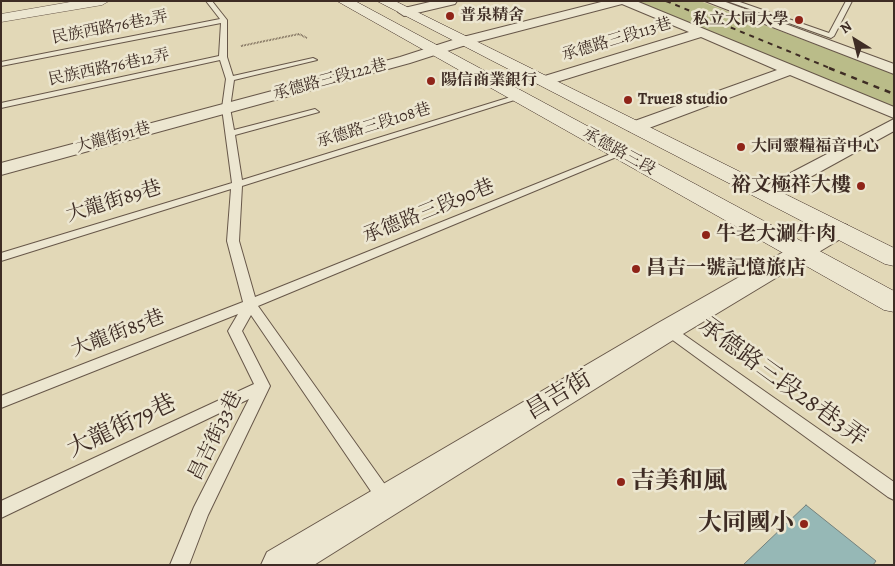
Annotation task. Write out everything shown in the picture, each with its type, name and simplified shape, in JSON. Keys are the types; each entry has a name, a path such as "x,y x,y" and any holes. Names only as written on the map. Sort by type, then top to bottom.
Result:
{"main road":[{"path":"1,18 102,1"},
{"name":"承德路三段","path":"344,1 798,252 894,303"},
{"name":"承德路三段","path":"384,1 894,258"}],"street":[{"path":"404,12 451,1"},
{"name":"承德路三段122巷","path":"226,108 435,51 464,41 621,1"},
{"path":"625,1 894,113"},
{"path":"710,1 894,69"},
{"name":"承德路三段113巷","path":"544,81 701,33"},
{"path":"636,127 790,70"},
{"name":"大龍街91巷","path":"1,168 226,108"},
{"path":"767,193 894,124"},
{"name":"昌吉街","path":"280,565 798,252 839,230"}],"lane":[{"path":"209,1 224,20 223,54 230,79 226,108 237,183 234,241 250,304 387,500"},
{"path":"730,1 831,36 849,1"},
{"name":"民族西路76巷2弄","path":"1,64 224,20"},
{"name":"民族西路76巷12弄","path":"1,106 223,54"},
{"path":"230,79 313,60"},
{"name":"承德路三段108巷","path":"237,183 520,97"},
{"path":"229,134 315,112"},
{"name":"承德路三段90巷","path":"250,304 621,153"},
{"name":"大龍街89巷","path":"1,256 237,183"},
{"name":"昌吉街33巷","path":"179,565 200,513 263,386 235,331 250,304"},
{"name":"大龍街85巷","path":"1,402 250,304"},
{"name":"承德路三段28巷3弄","path":"668,330 894,492"},
{"name":"大龍街79巷","path":"1,510 263,386"}],"path":[{"path":"223,54 299,34 307,38"}],"green space":[{"path":"634,1 700,1 894,74 894,110"}],"water":[{"path":"806,505 876,561 873,565 743,565"}],"railway":[{"path":"666,1 832,69"},
{"path":"829,68 894,94"}],"place":[{"name":"普泉精舍","path":"450,16"},
{"name":"私立大同大學","path":"799,20"},
{"name":"陽信商業銀行","path":"431,81"},
{"name":"True18 studio","path":"628,100"},
{"name":"大同靈糧福音中心","path":"741,147"},
{"name":"裕文極祥大樓","path":"861,186"},
{"name":"牛老大涮牛肉","path":"706,235"},
{"name":"昌吉一號記憶旅店","path":"636,269"},
{"name":"吉美和風","path":"621,482"},
{"name":"大同國小","path":"804,524"}]}
